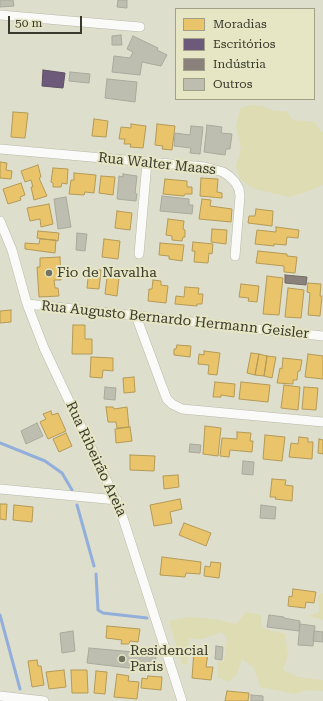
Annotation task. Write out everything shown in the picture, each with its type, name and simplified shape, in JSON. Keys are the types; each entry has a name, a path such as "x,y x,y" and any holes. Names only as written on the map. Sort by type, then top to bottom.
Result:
{"street":[{"path":"0,15 140,27"},
{"name":"Rua Walter Maass","path":"0,149 147,162 214,169 223,172 229,176 239,189 240,196 234,256"},
{"path":"139,254 147,162"},
{"name":"Rua Ribeirão Areia","path":"0,220 12,250 27,304 44,348 117,500 182,701"},
{"name":"Rua Augusto Bernardo Hermann Geisler","path":"27,304 323,336"},
{"path":"136,316 165,394 172,404 182,409 323,422"},
{"path":"0,489 117,500"},
{"path":"0,696 44,701"}],"green space":[{"path":"249,105 262,106 275,111 286,111 293,120 314,122 323,133 323,185 290,197 254,189 240,179 236,166 241,148 236,127 240,109"},
{"path":"323,593 323,620 308,616 319,612 318,596"},
{"path":"246,612 261,615 261,628 285,634 288,655 283,670 299,677 323,680 323,691 306,690 296,694 260,687 254,668 242,659 236,676 228,682 218,677 217,662 224,661 227,638 222,632 201,639 189,638 187,664 182,664 169,621 189,617 214,619 236,624"}],"building: Moradias":[{"path":"13,112 28,113 25,138 11,137"},
{"path":"94,119 108,121 106,137 92,136"},
{"path":"131,124 146,126 143,148 130,147 131,144 124,144 125,139 119,139 121,127 131,128"},
{"path":"157,124 175,126 172,150 162,149 163,146 155,145"},
{"path":"0,162 7,163 6,170 12,171 11,179 0,178"},
{"path":"38,165 41,177 39,178 47,196 34,200 31,180 25,182 21,171"},
{"path":"53,168 68,169 67,184 62,183 61,187 53,187 53,183 51,182"},
{"path":"74,173 96,175 94,193 85,192 84,195 69,194 71,180 74,180"},
{"path":"101,176 115,177 113,195 99,193"},
{"path":"201,178 218,179 217,192 222,193 222,198 200,196"},
{"path":"165,179 187,181 187,187 192,187 192,194 185,194 184,196 163,194"},
{"path":"21,183 25,195 20,197 21,200 8,204 3,189"},
{"path":"202,199 211,200 210,206 232,209 231,222 199,219"},
{"path":"49,204 53,224 41,227 40,219 30,221 27,208"},
{"path":"256,209 273,211 272,226 248,223 249,216 255,216"},
{"path":"117,211 132,213 130,230 115,228"},
{"path":"168,219 184,221 183,229 185,230 185,237 183,237 182,241 172,240 172,236 166,235"},
{"path":"276,227 299,230 298,238 287,237 286,245 274,244 274,246 255,244 257,230 276,232"},
{"path":"212,229 227,230 226,244 211,242"},
{"path":"38,231 59,233 58,241 37,238"},
{"path":"40,239 56,240 55,253 25,249 25,243 39,244"},
{"path":"104,239 120,241 118,259 102,257"},
{"path":"193,242 213,244 212,254 209,253 208,263 194,262 195,251 192,251"},
{"path":"160,243 184,245 182,261 169,259 169,256 159,255"},
{"path":"258,251 287,254 287,256 297,257 295,273 284,272 284,266 256,263"},
{"name":"Fio de Navalha","path":"60,257 61,280 54,280 55,288 58,288 59,296 39,297 37,267 40,267 40,258"},
{"path":"89,269 101,270 99,289 87,288"},
{"path":"267,276 283,278 279,315 263,314"},
{"path":"107,277 119,278 117,296 105,294"},
{"path":"153,280 161,281 161,285 168,286 166,303 148,301 149,289 152,289"},
{"path":"308,283 321,284 320,296 322,296 320,316 308,315 310,293 307,292"},
{"path":"241,284 259,286 257,302 248,301 249,298 239,297"},
{"path":"185,287 199,288 198,294 203,294 202,304 197,304 197,306 175,304 176,296 184,297"},
{"path":"288,288 304,290 301,318 285,317"},
{"path":"11,310 11,322 0,323 0,311"},
{"path":"73,325 85,325 85,339 92,339 92,354 72,354"},
{"path":"177,345 191,346 190,357 174,355 174,349 176,349"},
{"path":"204,351 220,353 217,375 208,374 209,365 198,364 199,354 204,355"},
{"path":"251,353 259,354 255,375 247,373"},
{"path":"259,354 267,356 264,376 255,375"},
{"path":"308,354 323,356 323,379 305,377"},
{"path":"267,356 276,357 272,378 264,376"},
{"path":"91,357 113,358 113,371 103,370 102,378 90,377"},
{"path":"283,358 302,360 300,371 298,371 297,380 293,380 293,384 277,383 280,368 282,369"},
{"path":"134,377 135,392 124,393 123,378"},
{"path":"215,382 235,384 234,397 221,395 221,397 213,397"},
{"path":"241,382 270,385 268,402 239,399"},
{"path":"284,385 300,387 298,410 281,408"},
{"path":"304,387 318,388 316,410 302,409"},
{"path":"106,407 113,407 114,409 127,407 129,427 117,428 116,422 108,422"},
{"path":"51,411 52,415 58,413 66,431 48,439 40,422 46,419 43,414"},
{"path":"205,426 221,428 218,456 203,454"},
{"path":"130,427 132,441 116,443 115,429"},
{"path":"237,432 251,433 250,441 253,441 252,452 230,450 229,457 220,456 222,438 237,439"},
{"path":"66,433 72,446 59,452 53,439"},
{"path":"265,435 285,437 282,461 263,459"},
{"path":"299,437 308,438 308,442 313,442 312,459 289,457 291,443 298,444"},
{"path":"319,439 323,440 323,454 318,453"},
{"path":"130,455 155,456 154,471 130,470"},
{"path":"178,475 179,487 164,489 163,476"},
{"path":"272,479 286,480 285,485 293,486 292,501 270,497"},
{"path":"180,499 182,509 170,512 172,523 154,526 150,505"},
{"path":"0,504 7,504 6,520 0,519"},
{"path":"14,505 33,507 32,522 13,520"},
{"path":"184,523 211,533 206,546 179,535"},
{"path":"162,557 201,562 200,574 186,573 185,577 160,575"},
{"path":"211,562 221,563 219,578 204,576 205,566 210,567"},
{"path":"293,589 316,592 314,603 306,602 305,608 288,606 289,596 292,597"},
{"path":"107,626 140,629 138,642 130,641 129,644 121,644 122,640 106,638"},
{"path":"194,651 208,653 206,667 213,667 211,680 192,678"},
{"path":"37,660 38,666 41,666 44,685 32,687 28,661"},
{"path":"64,670 66,687 49,689 46,672"},
{"path":"71,670 87,670 88,693 72,693"},
{"path":"96,671 107,672 105,694 94,693"},
{"path":"117,674 129,676 128,681 139,682 137,699 114,697"},
{"path":"148,676 162,677 161,690 141,688 142,678 147,679"},
{"path":"227,691 249,693 248,701 225,701"}],"building: Escritórios":[{"path":"43,70 65,73 63,88 42,86"}],"building: Indústria":[{"path":"285,275 307,277 306,285 285,283"}],"building: Outros":[{"path":"0,0 13,0 14,6 0,7"},
{"path":"118,0 127,0 127,8 117,7"},
{"path":"121,35 122,45 112,45 112,36"},
{"path":"133,36 158,48 157,50 167,55 161,66 142,62 140,75 112,72 114,56 130,58 133,52 127,49"},
{"path":"70,72 90,74 89,83 69,81"},
{"path":"107,79 137,82 135,102 105,98"},
{"path":"207,125 222,127 221,133 232,134 230,149 226,149 225,155 204,152"},
{"path":"191,126 203,127 200,154 190,153 191,148 174,146 175,133 190,135"},
{"path":"123,174 137,176 135,193 137,194 136,201 117,199 119,176 123,177"},
{"path":"162,196 189,199 189,205 193,205 192,214 160,211"},
{"path":"66,197 71,227 58,229 54,199"},
{"path":"77,233 87,234 85,251 76,250"},
{"path":"105,387 116,388 115,400 104,399"},
{"path":"37,423 43,436 26,444 21,431"},
{"path":"190,444 201,445 200,453 189,452"},
{"path":"243,461 254,462 253,475 242,474"},
{"path":"261,505 276,507 275,519 260,518"},
{"path":"269,615 300,621 299,631 267,627"},
{"path":"300,624 315,626 313,646 298,645"},
{"path":"73,631 75,651 62,653 60,633"},
{"path":"314,631 323,632 323,642 313,641"},
{"path":"216,646 223,647 222,660 215,659"},
{"name":"Residencial Paris","path":"89,648 156,654 155,671 87,663"},
{"path":"251,695 263,696 263,701 251,701"}],"waterway":[{"path":"0,443 45,461 62,473 72,490"},
{"path":"77,505 94,566"},
{"path":"96,574 98,610 103,613 147,618"},
{"path":"0,615 20,689"}],"place":[{"name":"Fio de Navalha","path":"49,273"},
{"name":"Residencial Paris","path":"122,659"}]}
